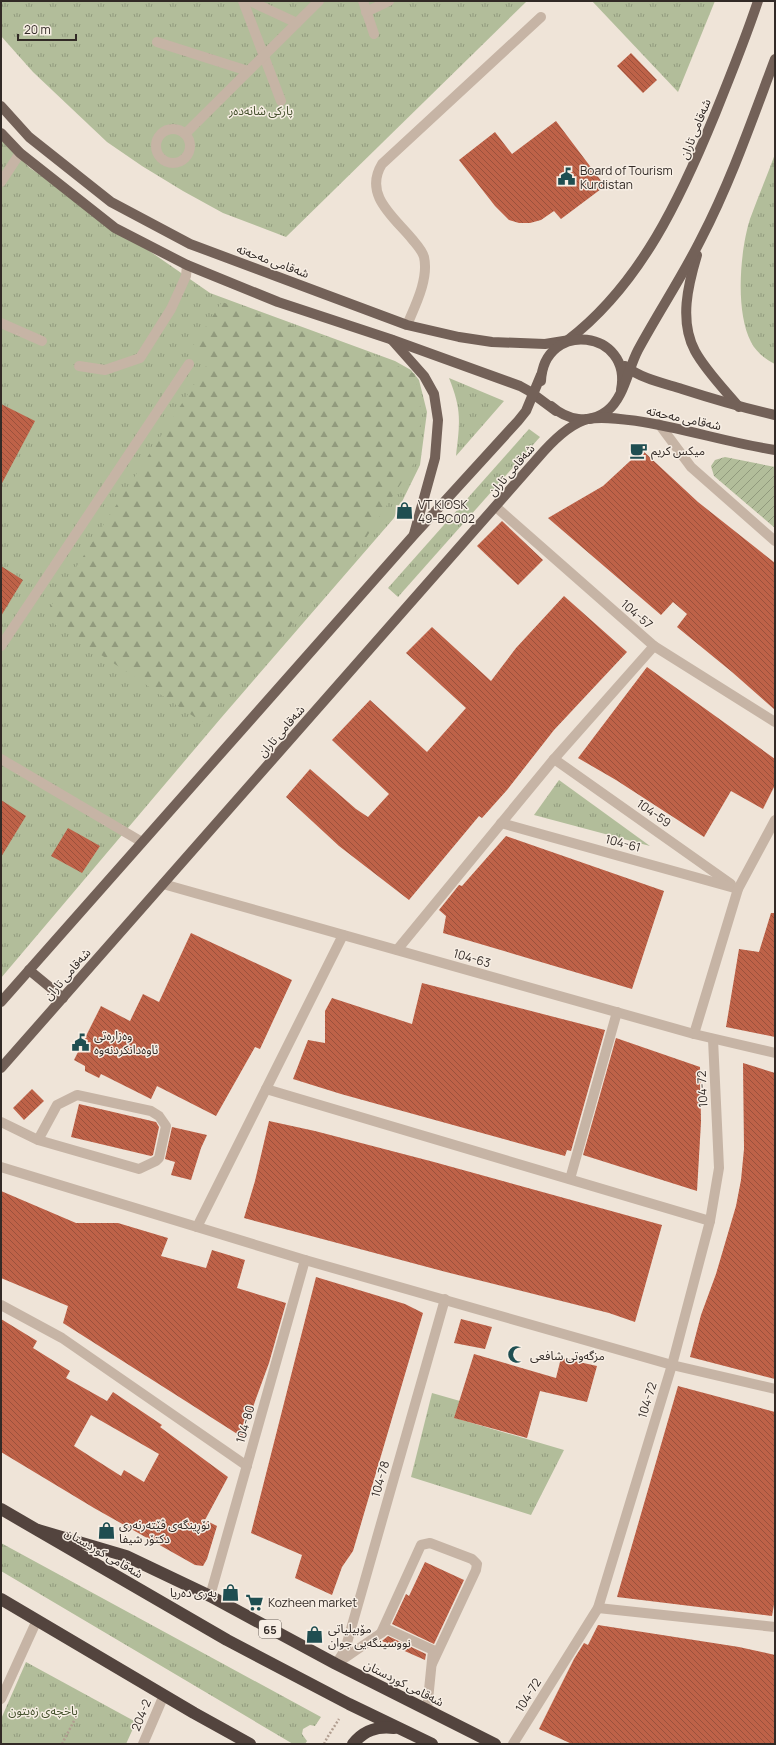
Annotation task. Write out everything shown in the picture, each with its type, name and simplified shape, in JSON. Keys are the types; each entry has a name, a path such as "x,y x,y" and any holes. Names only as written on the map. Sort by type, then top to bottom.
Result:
{"highway":[{"name":"شەقامی کوردستان","path":"1,1509 226,1640 432,1744"},
{"name":"شەقامی کوردستان","path":"38,1530 126,1556 210,1596 336,1664 496,1744"},
{"path":"1,1599 246,1743"},
{"path":"353,1744 358,1737 369,1730 381,1727 394,1728 406,1732 417,1744"}],"main road":[{"name":"شەقامی تاران","path":"567,342 605,307 633,270 658,233 678,199 695,163 745,41 758,1"},
{"path":"1,133 20,153 115,228 187,265 278,302 390,339 520,386 534,394 556,411 568,417 588,419 594,418 606,412 615,402 639,349 701,239 736,164 775,59"},
{"name":"شەقامی مەحەتە","path":"1,106 29,138 111,202 190,244 407,325 476,340 535,344 567,342"},
{"path":"701,239 689,282 686,318 688,334 695,351 739,407"},
{"path":"390,339 424,376 434,394 438,420 435,458 413,536"},
{"path":"1,1002 413,536 518,421 526,411 534,394 548,356 567,342 590,339 602,344 617,358 623,377 621,390"},
{"name":"شەقامی مەحەتە","path":"617,358 630,370 662,383 739,407 775,415"},
{"path":"542,375 541,382 544,395 556,411"},
{"name":"شەقامی تاران","path":"1,1068 553,441 564,432 588,419"},
{"name":"شەقامی مەحەتە","path":"588,419 619,419 660,424 775,450"},
{"path":"29,970 63,998"}],"street":[{"path":"243,1 281,101"},
{"path":"250,1 297,23"},
{"path":"185,134 319,1"},
{"path":"363,1 374,34"},
{"path":"366,12 389,1"},
{"path":"407,325 418,301 423,279 424,258 420,248 381,202 375,187 378,171 382,164 541,17"},
{"path":"157,42 248,71"},
{"path":"1,182 20,153"},
{"path":"79,366 105,370 140,358 171,309 186,276 187,265"},
{"path":"1,323 42,341"},
{"path":"1,646 189,364"},
{"path":"660,424 691,467 775,541"},
{"name":"104-57","path":"496,507 654,646 775,722"},
{"path":"397,950 554,759 654,646"},
{"path":"1,759 142,842"},
{"name":"104-59","path":"554,759 738,888"},
{"path":"694,1034 738,888 775,820"},
{"name":"104-61","path":"501,823 738,888"},
{"name":"104-63","path":"163,884 694,1034 775,1053"},
{"path":"197,1227 343,935"},
{"path":"570,1179 617,1012"},
{"name":"104-72","path":"513,1744 598,1608 672,1364 710,1221 720,1168 713,1039"},
{"path":"266,1089 710,1221"},
{"path":"1,1122 38,1140 139,1169 159,1158 166,1126 159,1116 151,1111 77,1095 56,1105 38,1140"},
{"path":"1,1168 305,1260 444,1300 672,1364 775,1389"},
{"name":"104-80","path":"210,1596 305,1260"},
{"name":"104-78","path":"336,1664 345,1650 444,1300"},
{"path":"1,1306 62,1338 247,1466"},
{"path":"381,1633 421,1545 430,1543 472,1559 476,1564 476,1570 432,1664"},
{"path":"598,1608 775,1627"},
{"path":"1,1699 37,1620"},
{"path":"336,1664 387,1629 433,1650 427,1710"},
{"name":"204-2","path":"143,1744 164,1695"}],"path":[{"path":"62,1744 76,1717"},
{"path":"324,1744 339,1719"}],"green space":[{"name":"پارکی شانەدەر","path":"1,1 527,1 286,237 223,213 142,166 107,142 33,72 1,36"},
{"path":"592,1 715,1 678,92"},
{"path":"1,140 30,168 210,293 395,361 411,370 419,380 427,412 420,465 394,518 221,718 1,978"},
{"path":"775,154 775,364 761,355 751,342 746,329 743,314 741,281 744,247 750,219"},
{"path":"222,302 362,350 415,374 422,417 416,460 353,558 202,722 44,617 210,360 191,349"},
{"path":"449,378 504,401 456,456 459,417 456,399"},
{"path":"529,429 540,437 398,597 388,588"},
{"path":"725,457 775,467 775,528 714,476 711,466 715,460"},
{"path":"559,780 650,846 534,815"},
{"path":"432,1393 460,1401 455,1418 564,1450 531,1515 411,1477"},
{"path":"1,1543 321,1717 315,1726 310,1725 303,1729 302,1734 307,1741 305,1744 293,1744 1,1571"},
{"name":"باخچەی زەیتون","path":"26,1662 136,1722 126,1744 1,1744 1,1719"}],"building":[{"path":"631,53 657,80 643,93 617,66"},
{"path":"556,121 605,186 561,219 554,211 541,220 530,223 519,223 509,220 495,206 459,160 495,132 512,154"},
{"path":"1,404 35,421 1,485"},
{"path":"642,450 698,502 775,563 775,710 732,672 677,627 687,614 673,602 661,615 548,518 603,486"},
{"path":"502,521 543,560 518,585 477,546"},
{"path":"1,566 23,580 1,616"},
{"path":"564,596 627,652 554,730 507,790 482,818 479,816 409,900 339,846 286,797 310,769 356,809 368,817 389,794 332,740 370,700 427,752 466,708 406,653 432,627 491,681 516,648"},
{"path":"647,667 775,759 775,785 763,809 731,791 704,837 616,780 578,758"},
{"path":"1,800 26,816 1,857"},
{"path":"68,828 100,846 82,873 51,856"},
{"path":"506,836 664,891 632,989 443,933 446,916 439,910 459,885 462,886"},
{"path":"771,913 775,913 775,1037 726,1027 739,949 759,952"},
{"path":"191,933 292,980 260,1049 255,1047 216,1116 157,1086 151,1099 101,1074 99,1078 85,1071 85,1066 74,1060 101,1006 130,1021 143,994 159,1002"},
{"path":"422,983 605,1030 571,1151 567,1150 565,1156 341,1094 293,1079 308,1040 325,1043 325,1011 332,998 412,1024"},
{"path":"616,1038 700,1067 701,1122 697,1191 583,1155"},
{"path":"743,1063 775,1073 775,1379 690,1357 701,1315 716,1274 736,1206 741,1180 744,1149"},
{"path":"32,1089 44,1101 24,1120 13,1108"},
{"path":"79,1104 156,1122 159,1127 153,1155 151,1156 71,1137"},
{"path":"269,1121 315,1131 434,1162 662,1225 635,1322 609,1313 446,1272 244,1218 255,1181"},
{"path":"172,1127 207,1135 201,1148 191,1180 171,1175 175,1162 165,1159"},
{"path":"1,1191 76,1223 118,1223 168,1238 161,1256 206,1268 212,1250 245,1260 237,1288 286,1303 269,1363 242,1437 63,1323 68,1306 1,1278"},
{"path":"316,1277 405,1304 423,1313 353,1551 342,1567 332,1595 295,1578 302,1555 251,1533"},
{"path":"1,1319 37,1341 33,1348 70,1371 66,1378 107,1401 113,1392 162,1425 160,1427 228,1477 205,1520 217,1526 207,1559 203,1566 195,1565 94,1508 1,1452","holes":["91,1415 159,1454 144,1482 124,1470 121,1476 74,1446"]},
{"path":"461,1319 492,1327 485,1349 454,1343"},
{"path":"474,1354 556,1378 561,1358 597,1366 587,1402 540,1391 527,1438 454,1418"},
{"path":"678,1386 775,1412 775,1599 772,1616 617,1597"},
{"path":"425,1562 464,1580 434,1644 392,1624 406,1594 409,1596"},
{"path":"598,1625 739,1647 775,1655 775,1744 572,1744 539,1729 574,1659 584,1643 588,1645"},
{"path":"388,1636 426,1654 425,1660 382,1641"}],"place":[{"name":"Board of Tourism Kurdistan","path":"567,177"},
{"name":"ميكس كريم","path":"638,450"},
{"name":"VT KIOSK 49-BC002","path":"405,511"},
{"name":"وەزارەتی ئاوەدانکردنەوە","path":"81,1042"},
{"name":"مزگەوتی شافعی","path":"517,1355"},
{"name":"نۆڕینگەی ڤێتەرنەری دکتۆر شیفا","path":"106,1531"},
{"name":"پەری دەریا","path":"230,1592"},
{"name":"Kozheen market","path":"255,1602"},
{"name":"مۆبیلیاتی نووسینگەیی جوان","path":"315,1635"}]}
